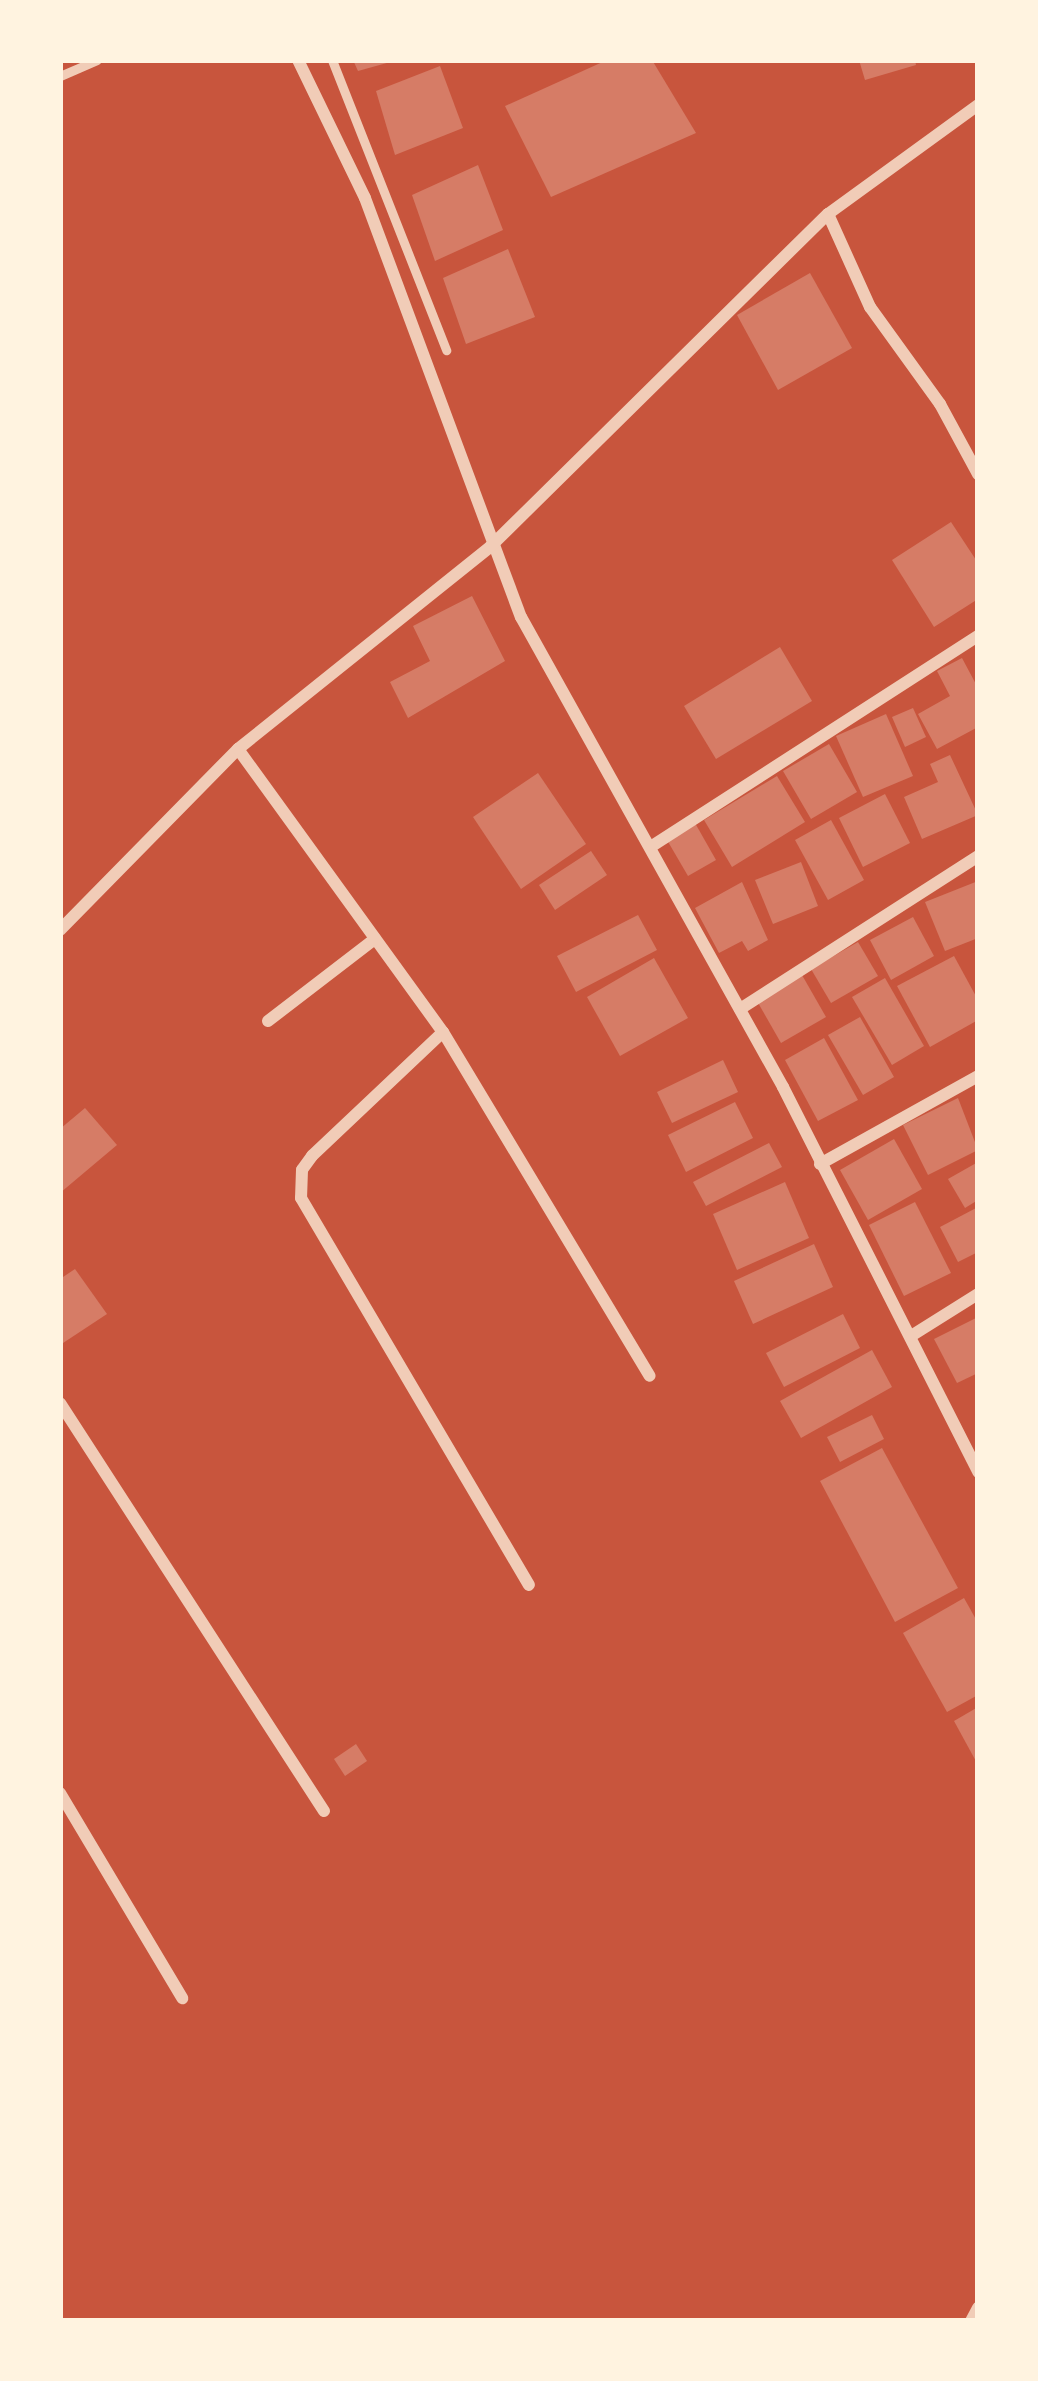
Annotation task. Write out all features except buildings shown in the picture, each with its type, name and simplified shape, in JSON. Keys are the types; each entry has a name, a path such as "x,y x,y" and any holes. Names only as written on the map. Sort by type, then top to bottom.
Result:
{"street":[{"path":"298,60 365,198 443,398 490,547 553,681 652,846 740,1009 978,1472"},
{"path":"60,930 238,749 490,547 828,214 978,104"},
{"path":"828,214 870,307 940,404 978,474"},
{"path":"652,846 978,636"},
{"path":"238,749 443,1032 650,1376"},
{"path":"740,1009 978,856"},
{"path":"268,1021 375,938"},
{"path":"443,1032 312,1156 302,1170 301,1198 529,1585"},
{"path":"820,1164 978,1076"},
{"path":"911,1336 978,1294"},
{"path":"60,1403 324,1810"},
{"path":"60,1793 182,1999"},
{"path":"971,2321 978,2308"}],"lane":[{"path":"60,76 97,60"},
{"path":"332,60 446,350"}]}
